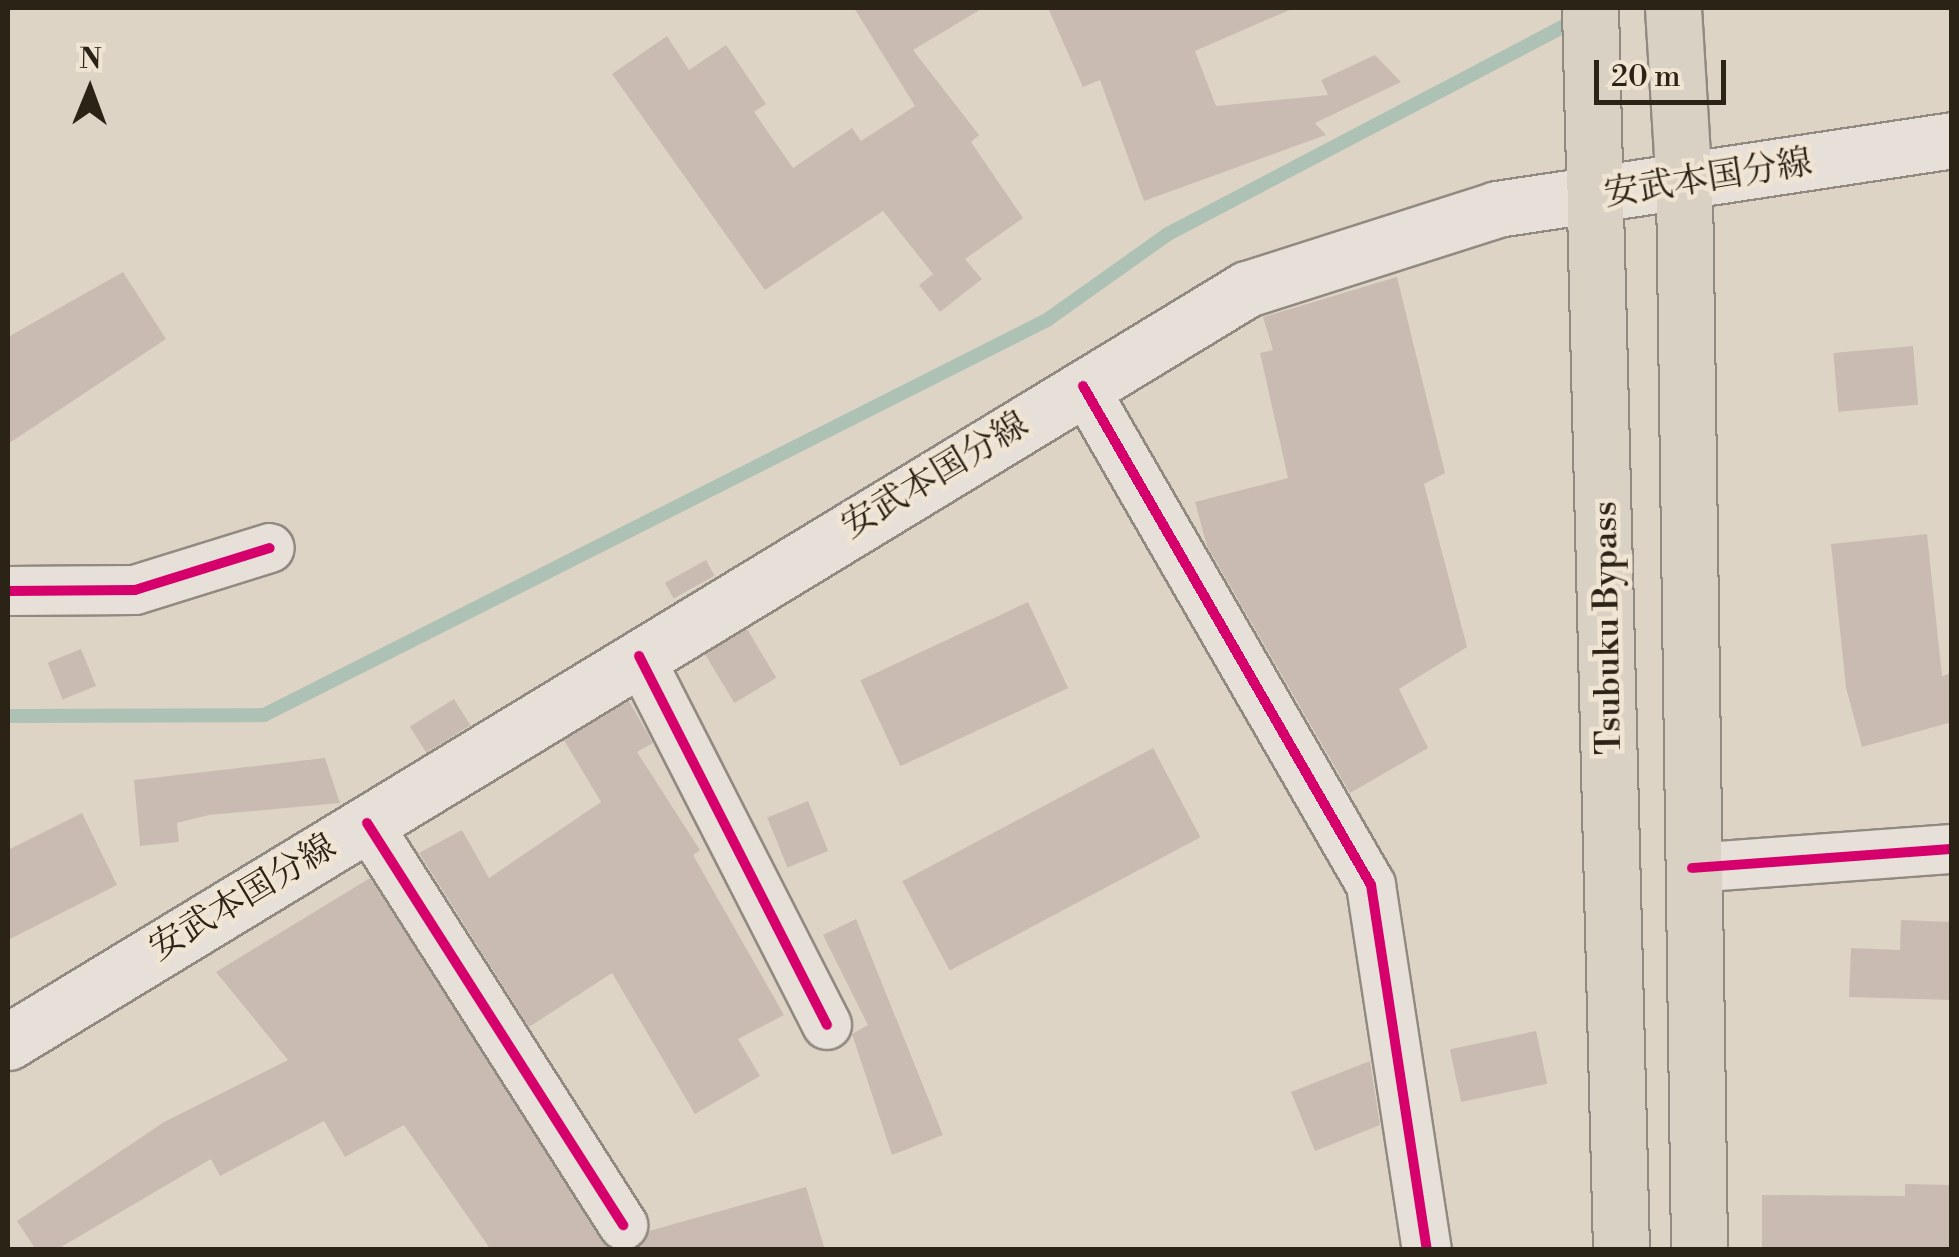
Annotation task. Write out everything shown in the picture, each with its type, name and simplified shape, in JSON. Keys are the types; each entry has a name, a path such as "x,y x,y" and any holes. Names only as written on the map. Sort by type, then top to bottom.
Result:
{"highway":[{"name":"Tsubuku Bypass","path":"1590,8 1600,196 1610,1242"},
{"path":"1673,8 1684,186 1699,1250"}],"main road":[{"name":"安武本国分線","path":"8,1042 1247,289 1497,209 1684,186 1952,140"}],"street":[{"path":"1083,386 1371,884 1427,1250"},
{"path":"8,591 136,590 270,548"},
{"path":"639,656 827,1025"},
{"path":"367,823 623,1225"},
{"path":"1692,868 1952,849"}],"building":[{"path":"854,8 983,8 913,50 979,135 971,142 1023,218 965,259 982,279 940,312 919,285 933,274 883,211 765,290 612,74 667,36 689,70 726,45 766,104 754,112 793,168 852,128 861,141 915,106"},
{"path":"1048,8 1294,8 1195,51 1216,106 1328,95 1321,80 1375,55 1401,82 1315,123 1326,135 1144,201 1100,80 1083,87"},
{"path":"123,272 166,339 8,444 8,337"},
{"path":"1397,277 1445,473 1424,484 1467,647 1399,689 1428,748 1350,793 1207,546 1195,502 1288,478 1260,353 1273,350 1263,317"},
{"path":"1913,346 1918,405 1838,412 1833,353"},
{"path":"1927,534 1942,676 1952,673 1952,722 1862,747 1846,688 1831,544"},
{"path":"706,560 715,576 674,599 665,583"},
{"path":"1028,602 1068,688 900,766 860,680"},
{"path":"747,629 776,678 734,703 705,654"},
{"path":"81,649 96,686 63,700 48,662"},
{"path":"454,699 470,725 426,753 410,727"},
{"path":"629,701 653,743 637,752 700,850 693,855 784,1015 738,1039 760,1076 695,1114 612,973 529,1027 419,853 462,830 489,878 601,802 564,740"},
{"path":"1153,748 1200,837 950,971 902,881"},
{"path":"325,758 340,803 209,815 177,823 179,842 140,846 134,780"},
{"path":"808,801 828,851 787,868 767,817"},
{"path":"82,813 117,885 8,940 8,850"},
{"path":"370,878 611,1250 491,1250 404,1125 345,1157 324,1121 220,1176 211,1159 56,1250 36,1250 17,1221 164,1122 288,1060 216,972"},
{"path":"856,919 943,1135 892,1155 852,1034 868,1025 823,935"},
{"path":"1901,920 1952,922 1952,1000 1849,997 1851,948 1900,950"},
{"path":"1536,1031 1547,1084 1461,1102 1450,1049"},
{"path":"1370,1061 1380,1125 1315,1151 1291,1092"},
{"path":"1905,1184 1952,1185 1952,1250 1762,1250 1762,1195 1905,1196"},
{"path":"806,1187 825,1250 634,1250 649,1231"}],"waterway":[{"path":"8,716 264,715 1047,320 1168,234 1577,19"}],"cycle path":[{"path":"1083,386 1371,885 1427,1250"},
{"path":"8,591 135,590 270,548"},
{"path":"639,656 827,1025"},
{"path":"367,823 623,1225"},
{"path":"1692,868 1952,849"}]}
